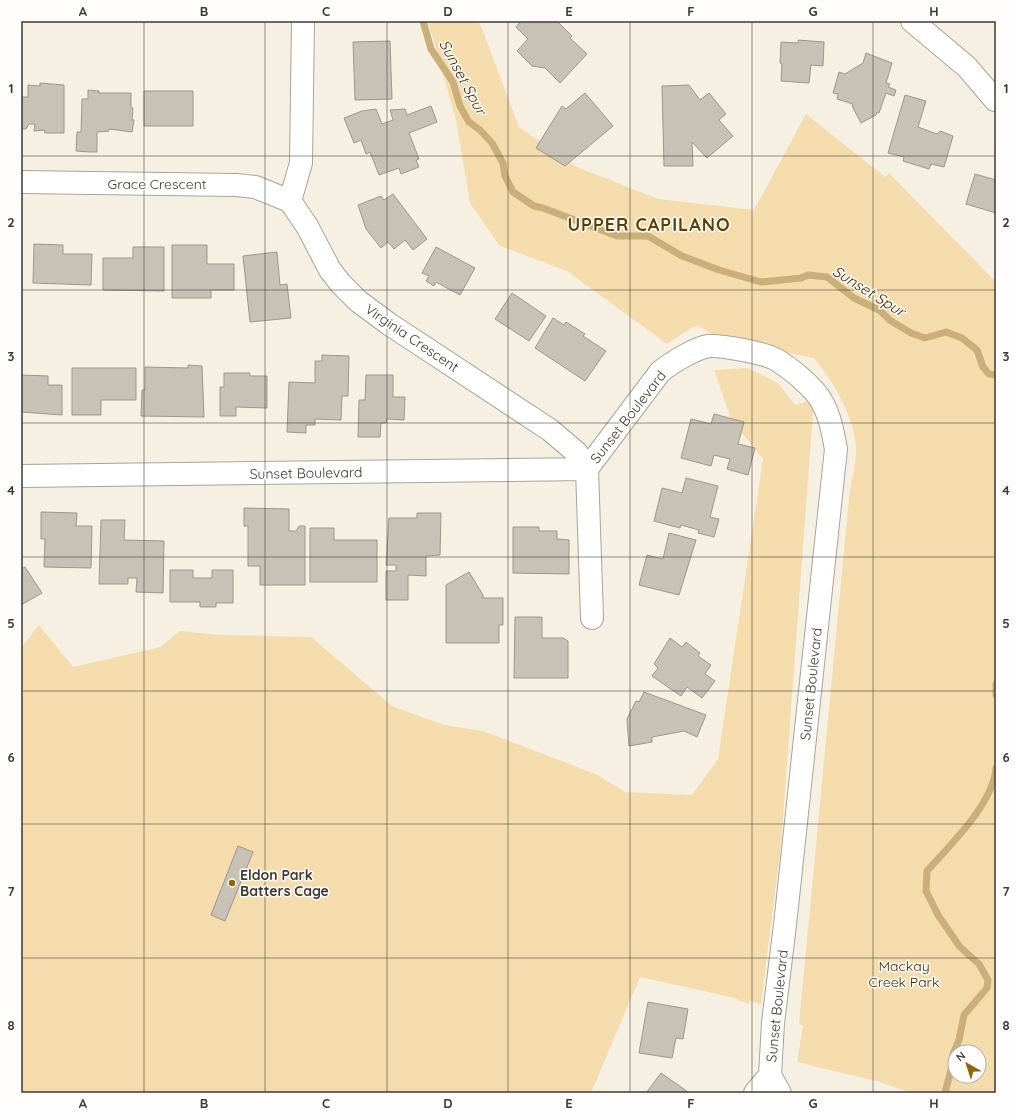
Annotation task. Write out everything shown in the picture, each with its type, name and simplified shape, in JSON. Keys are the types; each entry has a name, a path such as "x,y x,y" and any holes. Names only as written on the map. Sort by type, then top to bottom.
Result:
{"street":[{"path":"290,201 301,163 303,21"},
{"path":"912,21 967,67 995,100"},
{"name":"Grace Crescent","path":"21,182 236,185 255,187 290,201"},
{"name":"Virginia Crescent","path":"290,201 308,226 330,270 341,284 358,301 389,324 550,430 577,453 587,469"},
{"name":"Sunset Boulevard","path":"21,476 587,469 660,372 675,361 708,346 738,349 774,358 797,375 822,401 831,423 836,449 786,925 773,1023 775,1084 755,1093"},
{"path":"587,469 592,618"}],"green space":[{"name":"Mackay Creek Park","path":"428,21 478,21 519,127 577,167 658,199 754,210 806,114 885,177 889,173 996,282 996,1093 912,1093 880,1082 797,1062 803,1026 799,1024 849,498 856,452 851,422 835,388 814,358 720,339 699,326 693,327 667,344 567,271 500,246 470,203 456,120"},
{"path":"747,368 778,383 795,405 814,399 781,845 761,1004 749,1001 748,1004 731,997 640,977 591,1093 21,1093 21,648 39,625 73,667 160,647 180,631 220,635 311,637 392,706 444,725 483,731 598,775 625,792 692,795 718,759 763,459 731,419 714,370"}],"building":[{"path":"521,21 557,21 572,36 570,38 587,54 560,83 545,68 532,66 517,51 528,39 516,27"},
{"path":"798,40 824,42 823,66 811,65 809,83 781,81 781,42 798,43"},
{"path":"390,41 392,99 355,100 353,42"},
{"path":"866,53 892,63 886,83 890,84 888,87 896,90 894,96 886,93 879,113 877,112 876,115 861,123 852,106 853,104 837,99 838,94 833,93 839,72 845,74 863,63"},
{"path":"40,83 64,85 64,133 45,133 44,130 34,131 35,124 29,124 26,129 21,129 21,97 28,97 28,85 40,86"},
{"path":"689,85 700,100 709,93 726,114 719,120 733,136 707,158 692,142 693,166 664,166 662,86"},
{"path":"88,90 99,91 99,93 131,93 131,108 133,108 132,120 134,120 132,132 109,129 109,131 97,132 97,152 76,151 77,132 81,132 82,99 88,99"},
{"path":"144,91 193,91 193,126 144,126"},
{"path":"585,93 613,126 565,166 536,148 562,106 566,109"},
{"path":"905,95 926,101 918,127 937,134 940,131 953,136 944,167 931,164 929,169 903,161 904,157 888,153"},
{"path":"431,106 437,122 409,133 419,159 416,160 419,167 401,174 399,168 379,175 370,152 366,154 361,140 354,143 344,118 362,111 376,109 382,124 393,120 390,110 405,109 407,115"},
{"path":"975,174 996,180 996,213 966,204"},
{"path":"393,194 427,239 413,250 405,240 394,249 388,242 381,248 366,229 358,205 381,196 384,200"},
{"path":"34,244 63,245 63,254 92,254 91,285 33,283"},
{"path":"172,245 207,245 207,264 234,264 234,290 211,290 211,298 172,298"},
{"path":"133,247 164,247 164,291 103,290 103,258 133,258"},
{"path":"436,247 475,268 460,295 436,282 434,286 426,281 429,276 422,273"},
{"path":"277,252 280,285 287,284 291,318 250,322 243,256"},
{"path":"512,293 546,316 529,341 495,319"},
{"path":"553,318 564,325 566,322 585,334 583,336 606,351 585,381 535,348"},
{"path":"322,355 349,356 348,396 342,396 341,420 315,419 315,425 306,425 306,433 287,432 289,382 315,383 315,361 322,361"},
{"path":"188,365 202,366 204,417 141,416 142,390 145,390 145,367 188,368"},
{"path":"72,368 136,368 136,400 101,400 101,415 72,415"},
{"path":"224,373 250,373 250,376 267,376 267,408 236,407 236,416 220,416 220,387 224,387"},
{"path":"21,375 48,376 48,385 62,385 62,415 21,412"},
{"path":"366,375 393,375 393,397 405,397 404,420 387,419 386,423 381,423 380,437 358,437 359,400 365,400"},
{"path":"714,414 744,422 738,444 755,448 748,475 727,469 730,459 714,455 711,466 681,458 691,419 711,424"},
{"path":"686,478 718,486 710,517 719,519 714,537 698,533 699,530 681,525 680,528 654,521 662,488 682,493"},
{"path":"244,508 289,509 289,531 296,531 299,526 305,526 305,585 260,585 260,566 248,566 248,526 244,526"},
{"path":"41,512 77,513 76,526 92,526 91,568 44,567 45,539 41,539"},
{"path":"417,513 441,513 440,555 426,556 426,576 408,575 408,600 386,600 386,571 396,571 396,565 386,565 389,518 417,518"},
{"path":"101,520 125,520 124,540 164,541 163,593 136,592 137,578 128,578 128,584 99,584"},
{"path":"513,527 539,527 539,531 557,531 557,539 569,540 569,574 513,573"},
{"path":"310,528 334,528 334,540 377,540 377,582 310,582"},
{"path":"669,533 696,540 679,595 639,585 647,555 663,559"},
{"path":"25,567 42,593 21,605 21,569"},
{"path":"170,570 193,570 193,578 212,578 212,570 233,570 233,603 216,603 216,607 200,607 200,602 170,602"},
{"path":"469,572 483,595 483,598 503,598 503,625 499,625 499,643 446,643 446,585"},
{"path":"515,617 542,617 542,638 563,638 568,641 568,678 514,678"},
{"path":"670,638 682,647 686,642 700,653 698,656 711,665 705,674 715,681 702,698 687,687 681,696 652,676 658,668 654,664"},
{"path":"644,692 706,715 697,737 684,731 652,737 652,742 629,746 627,719 636,701 639,702"},
{"name":"Eldon Park Batters Cage","path":"238,846 253,852 225,921 211,915"},
{"path":"648,1002 688,1009 683,1039 676,1038 672,1058 639,1053"},
{"path":"661,1073 688,1092 688,1093 646,1093"}],"waterway":[{"name":"Sunset Spur","path":"423,21 431,49 453,82 460,106 469,122 480,130 492,143 503,163 505,176 513,192 534,206 617,236 648,236 682,256 719,270 761,282 801,278 808,275 827,277 854,298 879,310 891,321 911,333 925,338 946,332 962,338 977,350 983,367 989,374 996,375"},
{"path":"996,684 996,695"},
{"path":"945,1093 952,1066 953,1054 959,1040 964,1015 987,988 988,980 979,964 960,947 938,915 926,891 927,871 959,836 979,809 993,782 996,768"}],"place":[{"name":"Eldon Park Batters Cage","path":"232,883"}],"district":[{"name":"UPPER CAPILANO","path":"649,224"}]}
